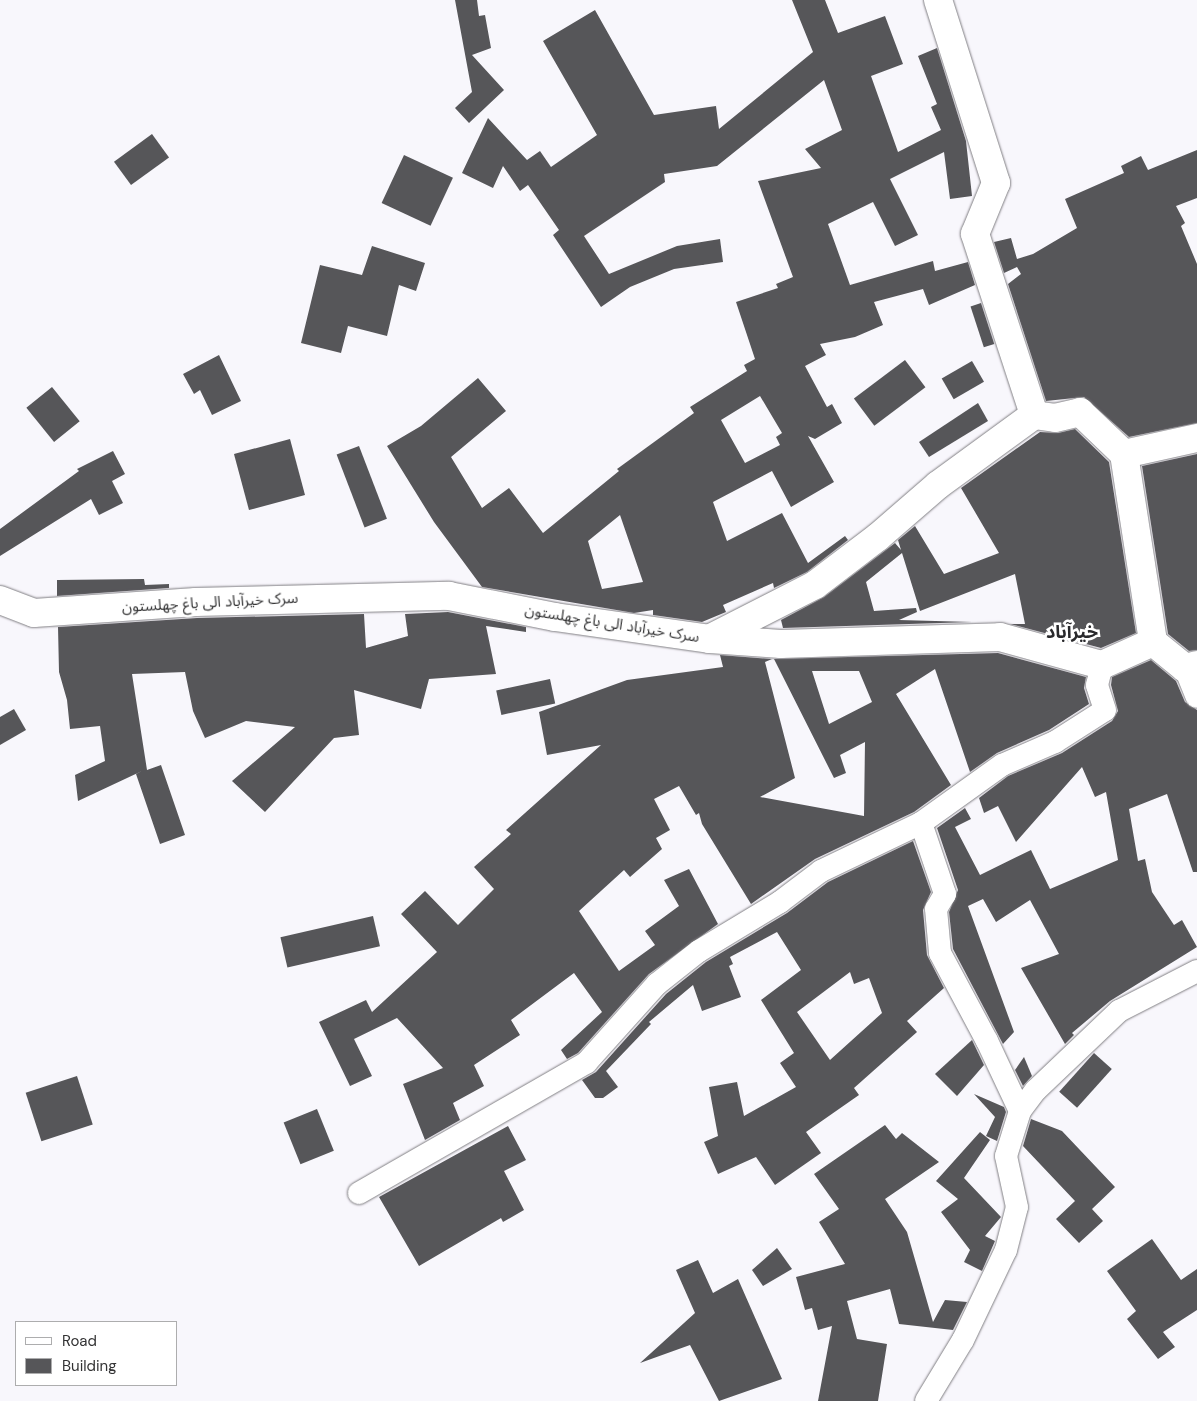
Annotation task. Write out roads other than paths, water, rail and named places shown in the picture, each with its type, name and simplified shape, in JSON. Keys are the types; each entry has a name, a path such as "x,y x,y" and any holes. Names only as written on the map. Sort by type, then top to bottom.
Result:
{"street":[{"path":"938,0 996,183 975,234 1034,415 1055,418 1080,412 1124,454 1153,642 1191,667 1197,697"},
{"name":"سرک خیرآباد الی باغ چهلستون","path":"0,600 34,613 196,602 449,596 554,617 709,638 815,585 878,537 938,485 1034,415"},
{"path":"1124,454 1197,438"},
{"path":"709,638 781,644 1000,637 1102,665 1153,642"},
{"path":"359,1193 586,1063 657,984 699,951 780,902 822,871 921,824 1002,765 1056,742 1105,710 1097,685 1102,665"},
{"path":"921,824 945,894 936,908 940,953 987,1041 1020,1111"},
{"path":"926,1401 962,1340 1006,1250 1017,1207 1006,1156 1020,1111 1036,1090 1119,1011 1197,970"}],"district":[{"name":"خیرآباد","path":"1072,632"}]}
